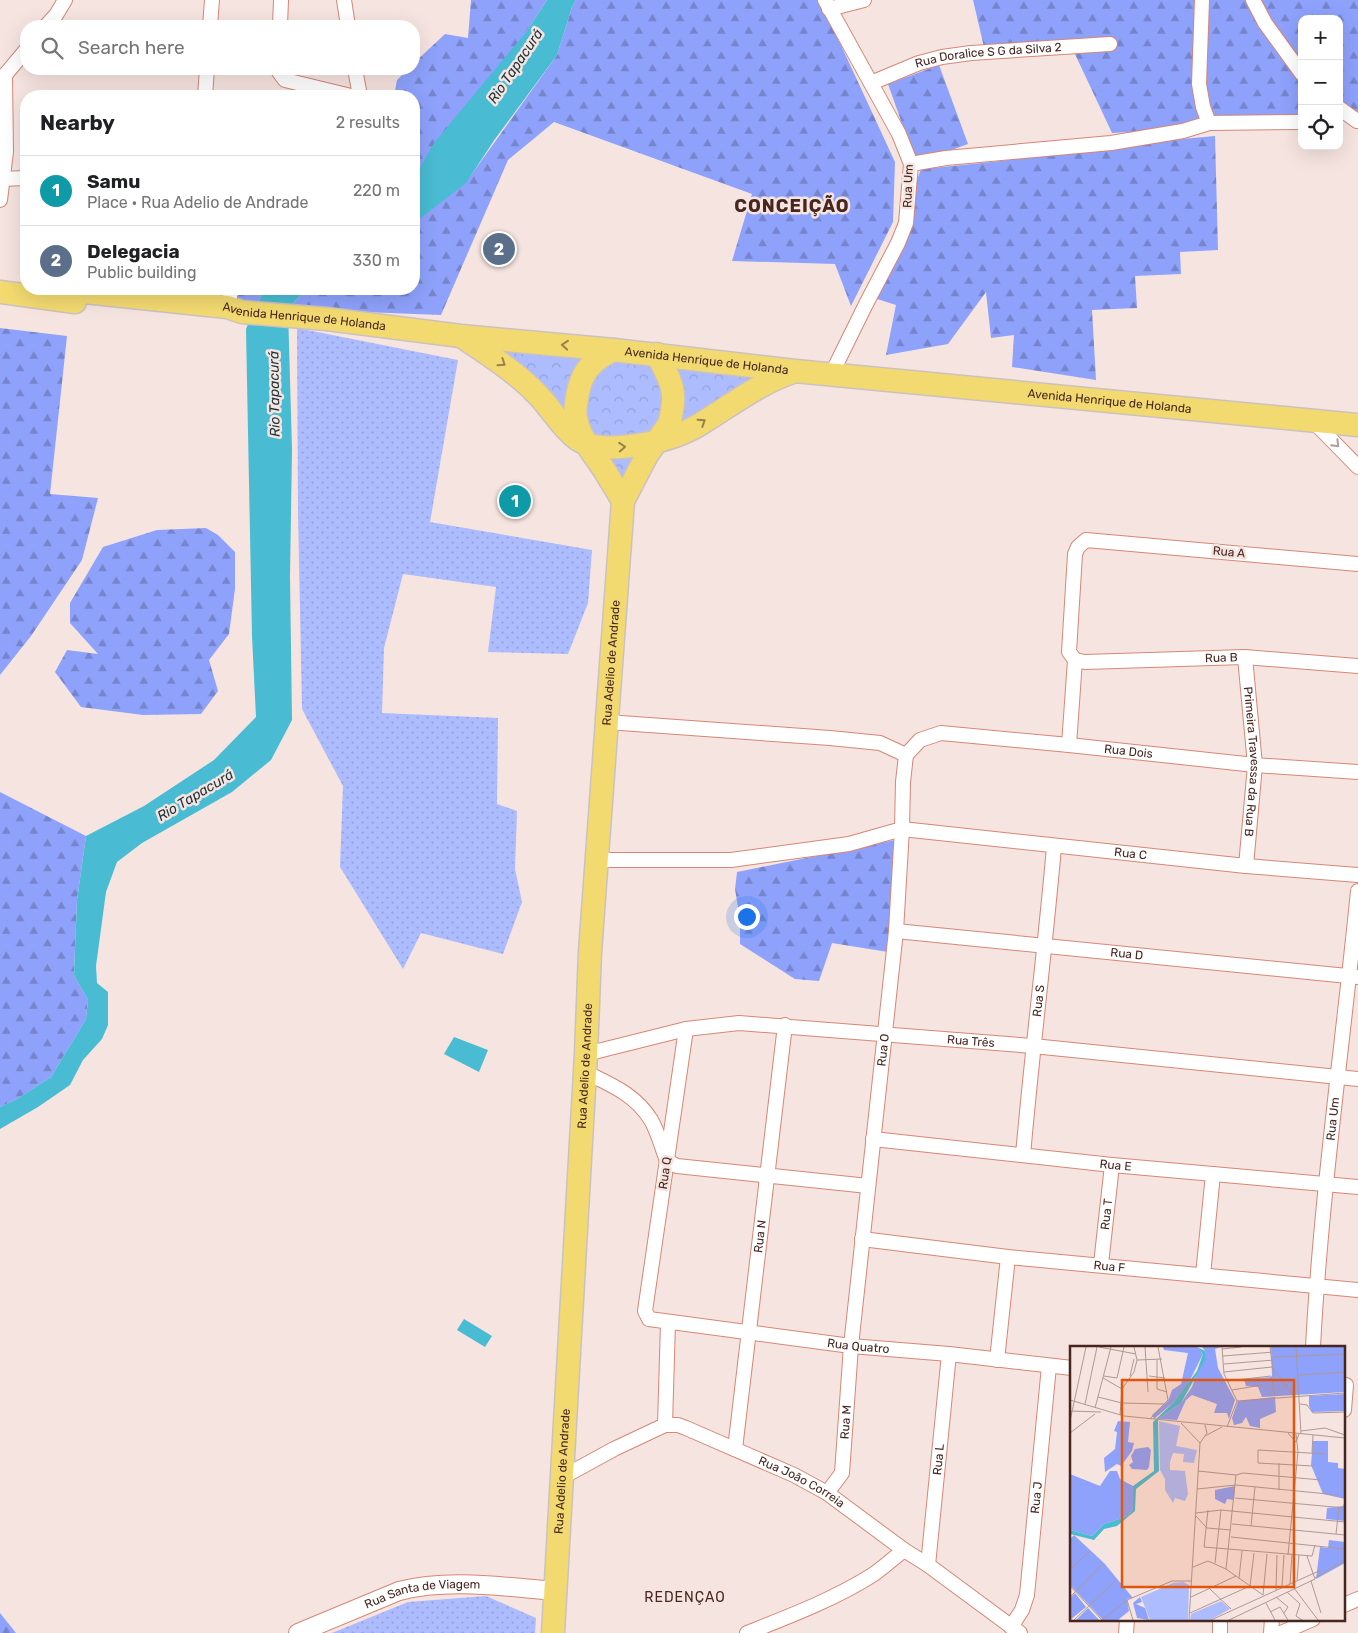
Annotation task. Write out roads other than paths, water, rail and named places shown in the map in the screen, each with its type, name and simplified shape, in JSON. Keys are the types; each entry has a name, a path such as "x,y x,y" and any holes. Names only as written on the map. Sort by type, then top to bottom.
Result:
{"main road":[{"path":"0,282 20,285"},
{"path":"0,292 20,295"},
{"path":"23,295 123,308 225,317 234,303"},
{"name":"Avenida Henrique de Holanda","path":"132,295 234,303 327,319 461,336 657,354 831,375 1358,425"},
{"path":"461,336 508,367 540,397 571,433 586,445 605,470 623,501"},
{"path":"586,445 576,419 576,400 581,380 595,360 614,350"},
{"path":"623,501 635,475 669,424 674,396 672,382 657,354"},
{"path":"586,445 610,448 634,446 682,433 764,383 796,371"},
{"name":"Rua Adelio de Andrade","path":"552,1633 590,952 623,501"}],"street":[{"path":"56,15 60,0"},
{"path":"51,20 64,0"},
{"path":"210,20 212,0"},
{"path":"280,20 281,0"},
{"path":"344,0 347,20"},
{"path":"827,4 864,0"},
{"path":"1202,0 1202,51 1199,84 1203,107 1209,123"},
{"path":"1253,0 1265,23 1298,68"},
{"name":"Rua Um","path":"827,4 899,134 911,164 906,223 898,243 831,375"},
{"name":"Rua Doralice S G da Silva 2","path":"871,83 918,63 942,57 972,53 1110,44"},
{"path":"0,200 1,179 6,152 2,74 20,56"},
{"path":"205,90 207,75"},
{"path":"281,75 284,80 326,90"},
{"path":"356,75 359,90"},
{"path":"1343,111 1358,121"},
{"path":"1343,122 1358,121"},
{"path":"911,164 946,158 1111,143 1183,131 1209,123 1298,122"},
{"path":"1,179 20,178"},
{"path":"1314,422 1358,467"},
{"name":"Rua A","path":"1080,661 1069,652 1075,554 1078,547 1086,540 1358,564"},
{"name":"Rua B","path":"1080,661 1245,657 1358,666"},
{"name":"Primeira Travessa da Rua B","path":"1245,657 1255,765 1246,866"},
{"path":"1069,744 1080,661"},
{"path":"607,722 880,743 906,755"},
{"name":"Rua Dois","path":"906,755 920,740 941,733 1069,744 1255,765 1358,772"},
{"name":"Rua O","path":"850,1346 896,931 906,755"},
{"path":"597,860 731,860 849,844 902,829"},
{"name":"Rua C","path":"902,829 1054,847 1358,875"},
{"name":"Rua S","path":"1023,1155 1054,847"},
{"name":"Rua Um","path":"1313,1346 1316,1286 1326,1184 1354,976 1358,891"},
{"name":"Rua D","path":"896,931 1354,976"},
{"name":"Rua Três","path":"585,1064 686,1029 738,1023 785,1025 885,1035 1033,1046 1358,1079"},
{"name":"Rua N","path":"735,1448 785,1025"},
{"name":"Rua Q","path":"646,1316 645,1311 686,1029"},
{"path":"585,1064 640,1105 652,1121 667,1161 677,1166 868,1186"},
{"name":"Rua E","path":"873,1139 1112,1165 1358,1187"},
{"name":"Rua T","path":"1100,1264 1112,1165"},
{"path":"1202,1275 1213,1174"},
{"name":"Rua F","path":"862,1239 1008,1257 1100,1264 1358,1290"},
{"path":"997,1360 1008,1257"},
{"name":"Rua Quatro","path":"646,1316 649,1319 668,1322 850,1346 949,1354 1070,1368"},
{"path":"561,1478 614,1449 666,1425 668,1322"},
{"name":"Rua M","path":"827,1494 842,1473 850,1346"},
{"name":"Rua L","path":"928,1565 949,1354"},
{"name":"Rua J","path":"1016,1630 1027,1595 1049,1366"},
{"path":"1346,1400 1349,1385"},
{"name":"Rua João Correia","path":"666,1425 678,1425 735,1448 794,1475 827,1494 1016,1630"},
{"path":"747,1633 806,1610 852,1587 876,1573 904,1550"},
{"name":"Rua Santa de Viagem","path":"298,1633 398,1591 414,1587 457,1584 555,1590"},
{"path":"1346,1605 1358,1599"},
{"path":"1126,1633 1128,1620"},
{"path":"1220,1620 1220,1633"},
{"path":"1271,1633 1272,1620"},
{"path":"1281,1633 1311,1620"},
{"path":"998,1633 1016,1630"}],"water":[{"name":"Rio Tapacurá","path":"547,0 576,0 557,55 495,139 466,183 420,218 420,168 434,143 526,32"},
{"name":"Rio Tapacurá","path":"262,295 301,295 288,309 292,450 290,576 292,720 271,760 232,792 142,843 117,862 106,892 96,966 97,983 108,992 108,1025 102,1039 83,1060 70,1085 38,1107 0,1129 0,1107 17,1099 51,1077 86,1019 88,1000 74,975 77,900 86,836 144,806 214,760 256,717 252,636 246,329"},
{"path":"454,1037 488,1050 479,1072 444,1054"},
{"path":"464,1319 492,1336 485,1347 457,1330"}],"place":[{"name":"Delegacia","path":"499,249"},
{"name":"Samu","path":"515,501"}],"district":[{"name":"CONCEIÇÃO","path":"792,206"},
{"name":"REDENÇAO","path":"685,1597"}]}
